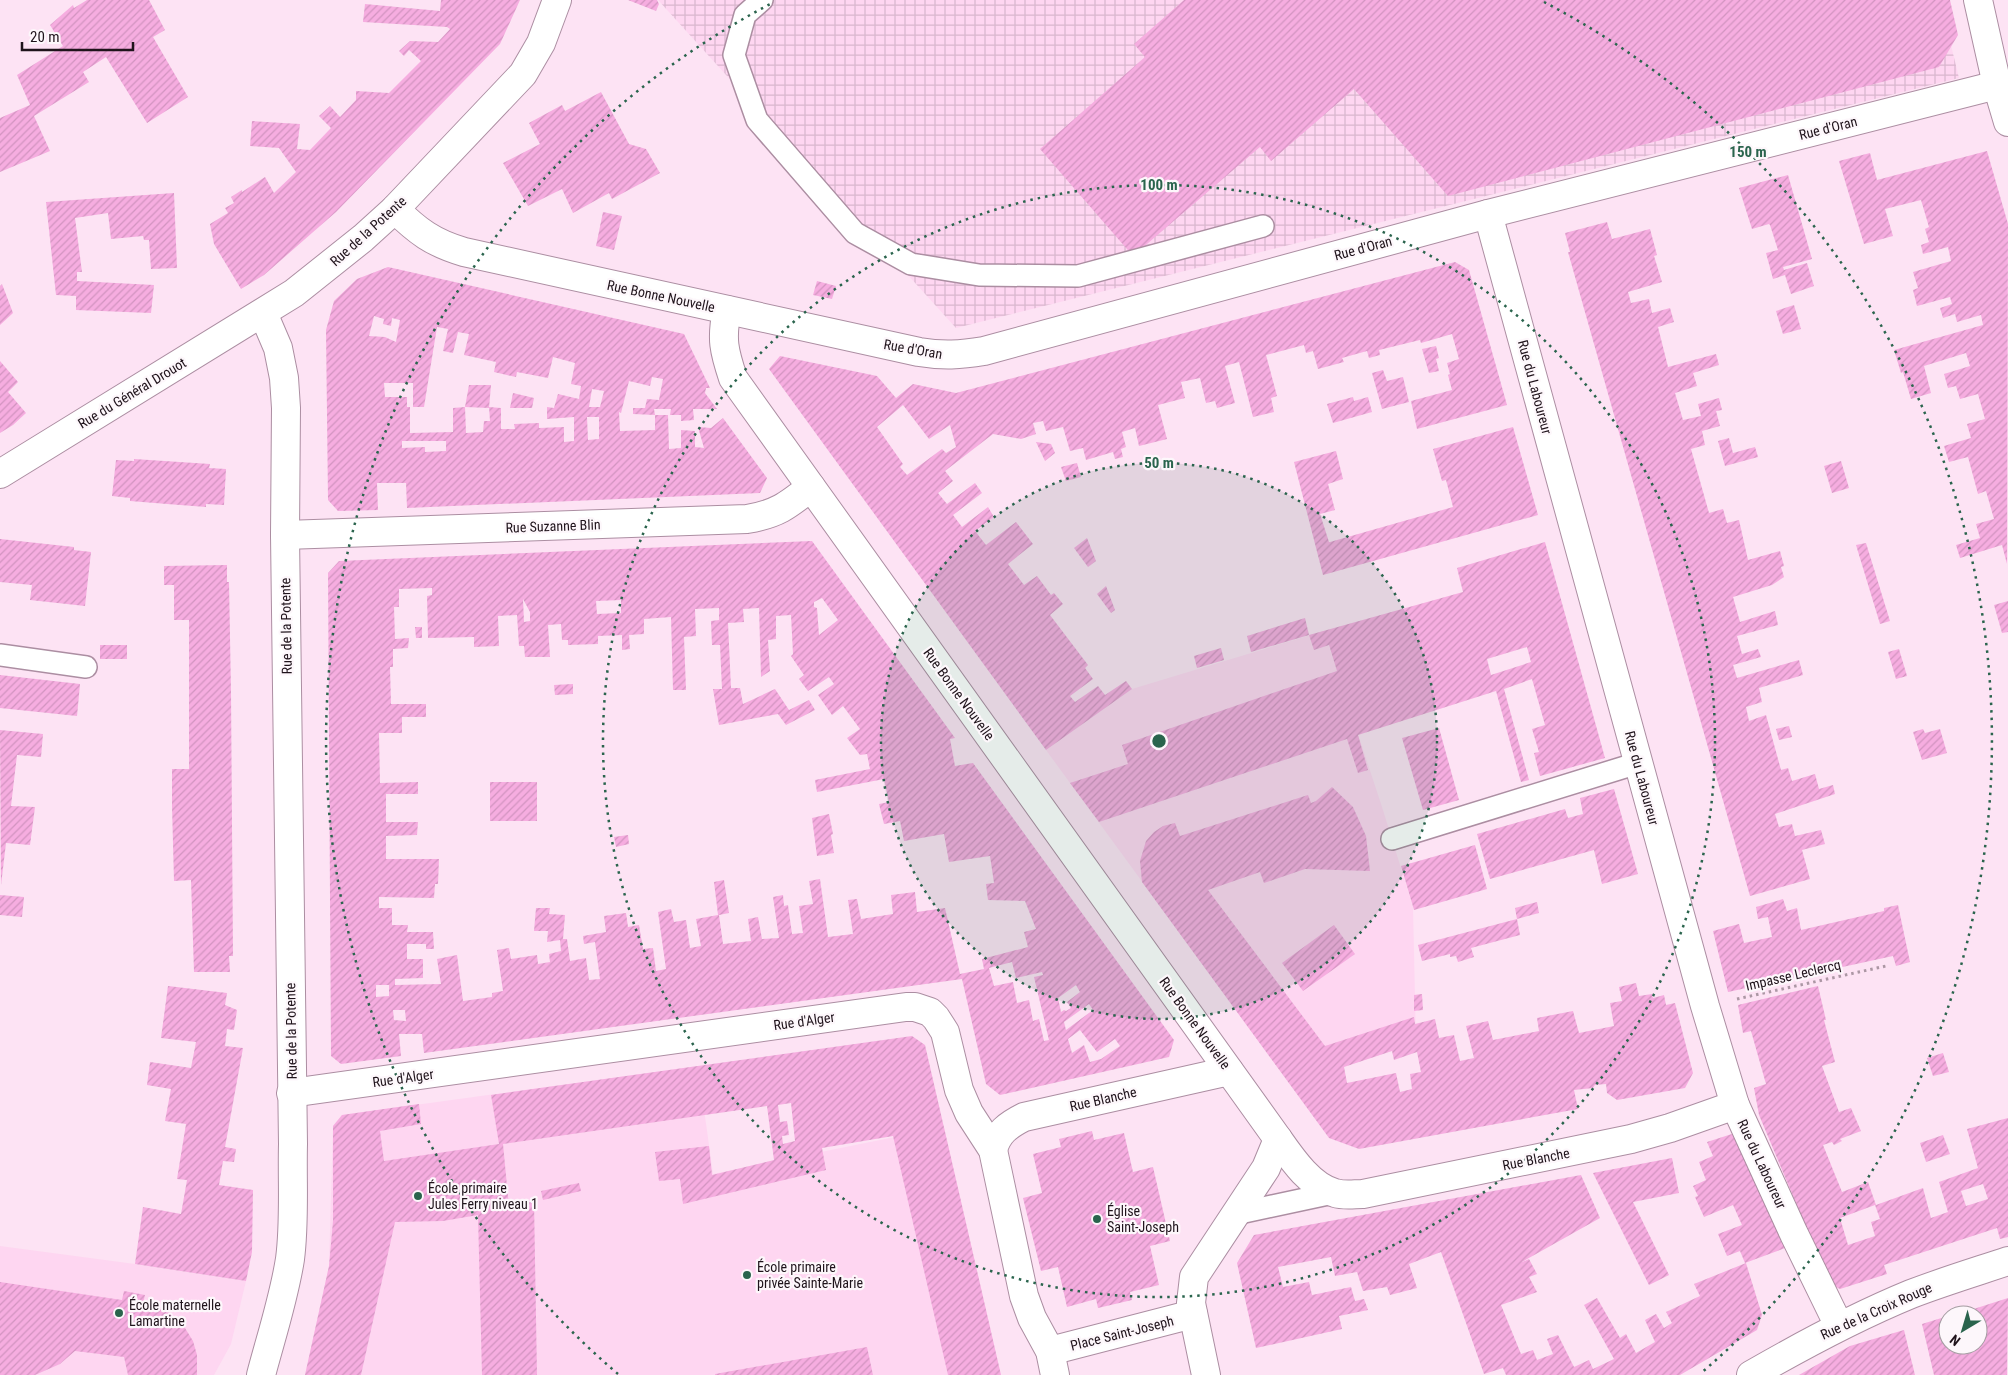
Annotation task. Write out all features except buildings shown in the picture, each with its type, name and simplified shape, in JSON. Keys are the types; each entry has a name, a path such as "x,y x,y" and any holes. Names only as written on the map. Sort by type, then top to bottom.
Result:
{"street":[{"name":"Rue de la Potente","path":"261,1375 278,1314 290,1260 292,1153 285,535 286,408 284,378 278,348 264,313 316,277 395,209 523,74 542,43 557,0"},
{"path":"1978,0 1997,85 2008,122"},
{"name":"Rue d'Oran","path":"727,310 939,356 959,355 993,348 1488,214 1997,85"},
{"name":"Rue Bonne Nouvelle","path":"395,209 413,227 446,247 727,310 722,333 727,360 733,378 1278,1139"},
{"name":"Rue du Laboureur","path":"1488,214 1705,1006 1735,1105 1794,1234 1839,1326"},
{"name":"Rue du Général Drouot","path":"0,474 264,313"},
{"name":"Rue Suzanne Blin","path":"285,535 747,519 768,515 783,508 811,487"},
{"name":"Rue d'Alger","path":"291,1093 915,1007 930,1012 945,1032 955,1076 969,1113 993,1150 1024,1296 1053,1363"},
{"name":"Rue Blanche","path":"993,1150 1000,1133 1024,1117 1229,1071"},
{"name":"Rue Blanche","path":"1333,1193 1346,1195 1363,1194 1594,1147 1670,1128 1735,1105"},
{"path":"1206,1375 1193,1314 1191,1294 1194,1277 1266,1168 1278,1139 1304,1172 1333,1193"},
{"name":"Rue de la Croix Rouge","path":"1751,1375 1839,1326 1912,1294 2008,1261"},
{"name":"Place Saint-Joseph","path":"1053,1363 1193,1314"}],"lane":[{"path":"762,0 745,15 734,55 757,120 855,233 911,264 979,275 1078,276 1263,226"},
{"path":"0,655 86,667"},
{"path":"1392,839 1638,764"},
{"name":"Rue Blanche","path":"1236,1214 1333,1193"}],"path":[{"name":"Impasse Leclercq","path":"1705,1006 1886,966"}],"shaded area":[{"path":"658,0 1940,0 1959,78 956,328"},
{"path":"1324,631 1413,907 1416,1043 1290,1084 1046,750 1132,689"},
{"name":"École primaire privée Sainte-Marie","path":"698,1066 713,1174 944,1127 1001,1375 305,1375 329,1266 333,1126 342,1115"},
{"name":"École maternelle Lamartine","path":"0,1246 246,1281 231,1344 214,1375 0,1375"}],"place":[{"name":"École primaire Jules Ferry niveau 1","path":"418,1196"},
{"name":"Église Saint-Joseph","path":"1097,1219"},
{"name":"École primaire privée Sainte-Marie","path":"747,1275"},
{"name":"École maternelle Lamartine","path":"119,1313"}]}
